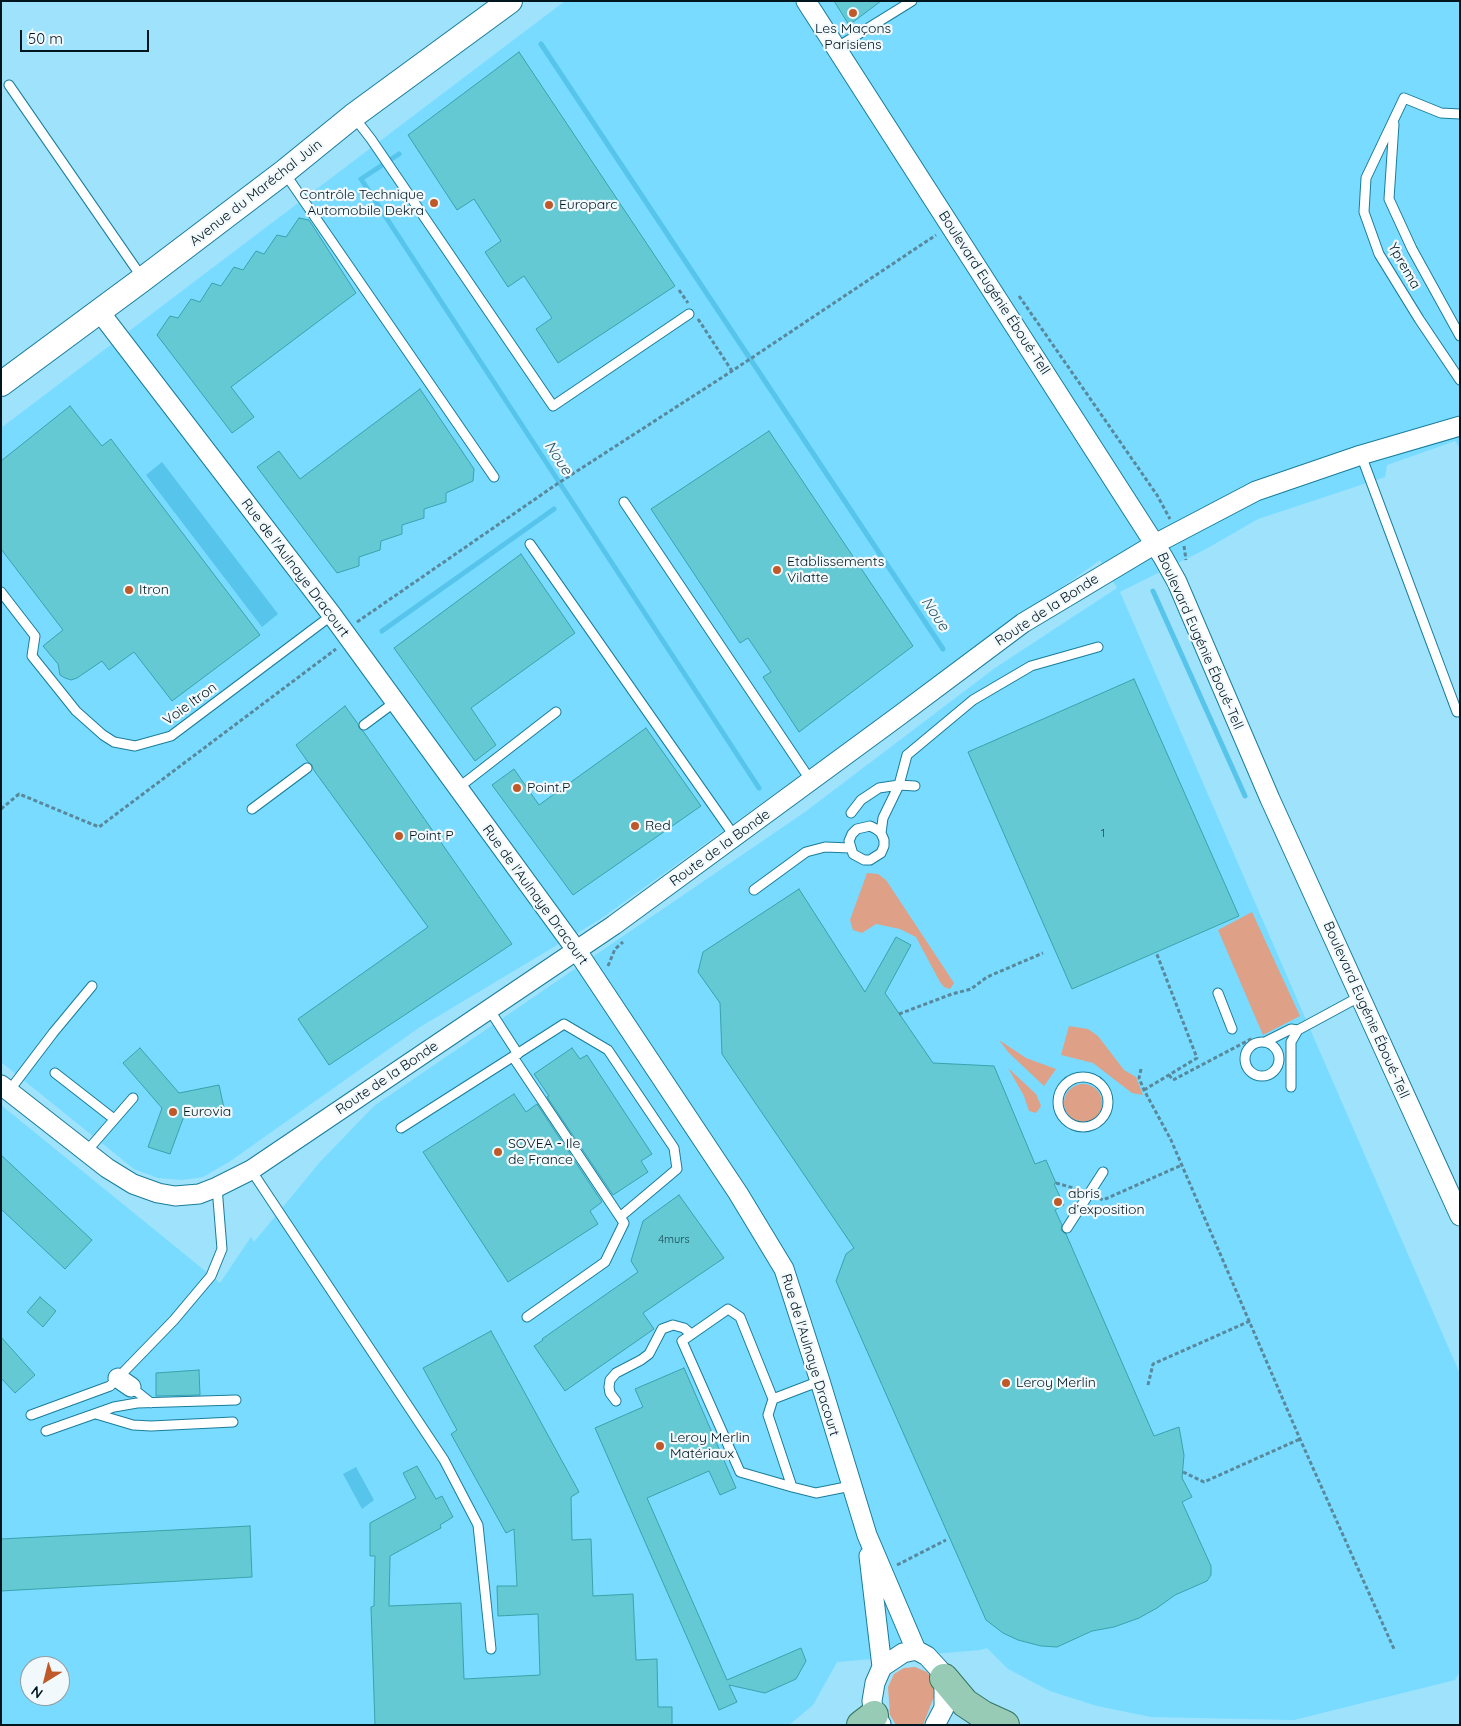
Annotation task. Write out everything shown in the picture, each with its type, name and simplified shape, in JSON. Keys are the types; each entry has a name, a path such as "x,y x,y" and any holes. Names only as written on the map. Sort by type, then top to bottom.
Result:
{"main road":[{"path":"944,1678 965,1703 983,1715 1005,1725"}],"street":[{"name":"Avenue du Maréchal Juin","path":"1,384 284,172 353,116 510,1"},
{"name":"Boulevard Eugénie Éboué-Tell","path":"806,1 1155,544 1176,582 1270,799 1460,1216"},
{"name":"Rue de l'Aulnaye Dracourt","path":"99,311 332,615 577,951 738,1192 784,1269 867,1535 916,1650"},
{"name":"Route de la Bonde","path":"5,1088 107,1168 133,1184 158,1193 175,1196 199,1194 217,1187 251,1170 577,951 735,837 1023,623 1155,544 1256,491 1460,426"},
{"name":"Rue de l'Aulnaye Dracourt","path":"867,1535 882,1667"},
{"path":"872,1721 872,1701 875,1683 882,1667 903,1653 916,1650 927,1656 939,1669 944,1678 944,1708 935,1725"}],"lane":[{"path":"836,48 912,1"},
{"path":"9,85 143,279"},
{"name":"Yprema","path":"1460,114 1441,114 1404,98 1366,178 1364,212 1379,254 1460,380"},
{"path":"353,116 371,139 553,406 691,311"},
{"path":"1394,121 1389,199 1412,249 1460,336"},
{"path":"284,172 494,477"},
{"path":"1361,456 1457,712"},
{"path":"624,502 811,780"},
{"path":"530,544 735,837"},
{"name":"Voie Itron","path":"1,592 35,636 32,656 76,711 103,735 114,742 135,746 171,736 332,615"},
{"path":"881,834 883,818 899,785 907,755 973,700 1031,666 1098,647"},
{"path":"364,725 395,702"},
{"path":"458,788 556,712"},
{"path":"252,809 307,768"},
{"path":"851,813 861,800 878,788 899,785 915,786"},
{"path":"870,826 881,834 884,846 876,858 864,860 853,854 849,841 857,829 870,826"},
{"path":"754,890 806,852 825,847 850,848"},
{"path":"5,1088 92,986"},
{"path":"1218,993 1232,1029"},
{"path":"1291,1087 1290,1042 1298,1030 1359,997"},
{"path":"489,1009 516,1056 624,1222 605,1262 528,1317"},
{"path":"401,1128 564,1024 608,1050 674,1148 678,1169 620,1217"},
{"path":"1265,1042 1291,1029 1298,1030"},
{"path":"55,1073 114,1119"},
{"path":"1090,1077 1102,1085 1108,1097 1107,1112 1097,1123 1083,1128 1072,1126 1063,1119 1057,1105 1059,1091 1071,1079 1090,1077"},
{"path":"86,1152 133,1098"},
{"path":"251,1170 444,1460 478,1525 491,1649"},
{"path":"1067,1228 1103,1172"},
{"path":"31,1416 125,1382 211,1276 222,1249 217,1187"},
{"path":"792,1487 768,1415 773,1399 740,1317 728,1309 682,1341 740,1472 792,1487 816,1493 851,1486"},
{"path":"616,1401 608,1387 610,1380 616,1373 649,1354 662,1329 673,1325 684,1328 691,1334"},
{"path":"773,1399 820,1381"},
{"path":"125,1382 151,1403"},
{"path":"46,1431 114,1407 137,1403 236,1400"},
{"path":"96,1414 132,1425 151,1426 233,1422"}],"path":[{"path":"354,623 557,484 732,371 951,225"},
{"path":"679,290 732,371"},
{"path":"1,809 19,794 100,827 340,646"},
{"path":"1144,1090 1197,1058 1156,952"},
{"path":"899,1014 952,994 971,989 987,977 1043,953"},
{"path":"1169,1076 1173,1080 1256,1037"},
{"path":"1141,1069 1139,1078 1144,1090 1171,1140 1300,1439 1394,1649"},
{"path":"1056,1183 1104,1200 1182,1165"},
{"path":"1148,1386 1153,1364 1250,1321"},
{"path":"1183,1472 1204,1482 1300,1439"},
{"path":"890,1568 946,1540"}],"shaded area":[{"path":"565,1 1460,1 1460,448 1455,441 1387,465 1385,477 1258,519 1206,549 1120,592 1460,1374 1460,1671 1455,1680 1294,1720 1151,1717 1097,1706 1050,1691 1008,1669 987,1648 837,1662 813,1705 789,1725 1,1725 1,1105 220,1283 251,1237 254,1242 320,1162 374,1106 805,812 995,668 1117,588 1100,560 599,920 420,1027 229,1162 203,1177 182,1180 158,1178 134,1169 1,1062 1,428"},
{"path":"162,462 278,614 262,627 146,475"},
{"path":"867,873 878,874 886,880 954,983 950,989 944,987 940,982 916,937 900,929 876,924 862,933 853,930 850,920"},
{"path":"1252,912 1300,1016 1263,1035 1218,930"},
{"path":"1069,1026 1088,1029 1098,1036 1124,1070 1136,1077 1143,1095 1132,1093 1093,1063 1061,1055"},
{"path":"999,1040 1026,1058 1056,1069 1044,1086 1009,1053"},
{"path":"1008,1068 1036,1094 1041,1106 1036,1113 1029,1111 1024,1096"},
{"path":"1083,1084 1096,1090 1102,1103 1096,1116 1083,1122 1070,1116 1064,1103 1070,1090"},
{"path":"356,1467 374,1500 362,1509 343,1474"},
{"path":"915,1667 927,1672 935,1682 935,1694 923,1725 896,1725 890,1715 888,1687 894,1674 904,1668"}],"building":[{"name":"Les Maçons Parisiens","path":"834,1 881,1 849,25"},
{"name":"Europarc","path":"519,52 675,286 558,363 536,329 552,318 524,276 508,287 485,252 501,241 474,199 457,210 408,135"},
{"path":"299,218 309,220 356,293 231,387 254,417 232,433 157,335 170,316 178,318 191,299 200,302 212,283 221,286 234,267 243,270 256,251 264,254 277,235 286,237"},
{"path":"420,389 474,469 473,481 446,493 446,502 424,509 424,518 402,525 402,534 381,541 380,550 359,557 359,566 337,573 257,467 279,451 300,479"},
{"name":"Itron","path":"70,406 102,446 111,439 260,635 172,701 134,652 109,670 102,661 71,680 60,675 58,664 43,646 63,630 1,549 1,461"},
{"name":"Etablissements Vilatte","path":"769,431 913,646 799,732 763,677 771,672 748,638 740,643 651,509"},
{"path":"521,554 575,633 471,708 496,745 475,761 394,648"},
{"path":"1134,679 1239,916 1072,989 968,752"},
{"name":"Point P","path":"345,706 512,944 329,1065 298,1019 428,927 296,745"},
{"path":"646,728 701,806 573,895 492,785 514,769 539,805"},
{"name":"Leroy Merlin","path":"799,889 865,992 896,937 911,945 885,993 933,1063 994,1066 1035,1164 1046,1160 1056,1183 1054,1184 1064,1205 1055,1210 1062,1225 1061,1230 1066,1234 1154,1436 1179,1427 1184,1455 1182,1478 1192,1497 1182,1502 1211,1566 1211,1575 1207,1581 1175,1595 1139,1618 1114,1627 1092,1631 1057,1647 1041,1646 1018,1640 1003,1633 986,1620 836,1281 846,1254 854,1248 722,1054 720,1003 698,972 703,952"},
{"path":"140,1048 179,1093 219,1085 224,1108 184,1116 170,1154 148,1147 162,1108 123,1063"},
{"path":"572,1048 580,1059 587,1055 652,1154 641,1161 648,1172 613,1195 547,1097 549,1096 534,1074"},
{"path":"514,1094 526,1112 537,1104 602,1202 590,1211 598,1224 508,1282 423,1152"},
{"path":"1,1155 92,1240 65,1269 1,1209"},
{"path":"679,1195 724,1258 643,1313 654,1329 565,1391 534,1346 638,1272 631,1261 643,1221"},
{"path":"40,1297 56,1311 43,1327 27,1312"},
{"path":"491,1331 579,1492 571,1497 572,1540 591,1539 593,1596 633,1594 636,1660 657,1659 658,1707 672,1707 672,1725 375,1725 371,1607 374,1606 375,1556 370,1556 370,1523 416,1498 403,1473 417,1466 436,1499 442,1496 453,1517 440,1525 441,1528 390,1556 389,1606 461,1603 464,1679 540,1675 538,1614 498,1616 497,1586 517,1586 514,1529 506,1533 451,1434 457,1430 423,1368"},
{"path":"1,1337 35,1375 15,1393 1,1378"},
{"name":"Leroy Merlin Matériaux","path":"684,1368 736,1488 720,1495 709,1471 647,1498 727,1680 801,1648 806,1661 796,1679 765,1693 729,1685 737,1702 719,1710 595,1428 643,1407 635,1389"},
{"path":"199,1370 200,1395 156,1396 156,1373"},
{"path":"250,1526 252,1577 1,1591 1,1539"}],"waterway":[{"name":"Noue","path":"541,44 943,649"},
{"name":"Noue","path":"399,154 361,179 759,788"},
{"name":"Noue","path":"382,631 554,509"},
{"name":"Noue","path":"1153,591 1245,796"}],"place":[{"name":"Les Maçons Parisiens","path":"853,13"},
{"name":"Contrôle Technique Automobile Dekra","path":"434,203"},
{"name":"Europarc","path":"549,205"},
{"name":"Etablissements Vilatte","path":"777,570"},
{"name":"Itron","path":"129,590"},
{"name":"Point.P","path":"517,788"},
{"name":"Red","path":"635,826"},
{"name":"Point P","path":"399,836"},
{"name":"Eurovia","path":"173,1112"},
{"name":"SOVEA - Ile de France","path":"498,1152"},
{"name":"abris d’exposition","path":"1058,1202"},
{"name":"Leroy Merlin","path":"1006,1383"},
{"name":"Leroy Merlin Matériaux","path":"660,1446"}]}
